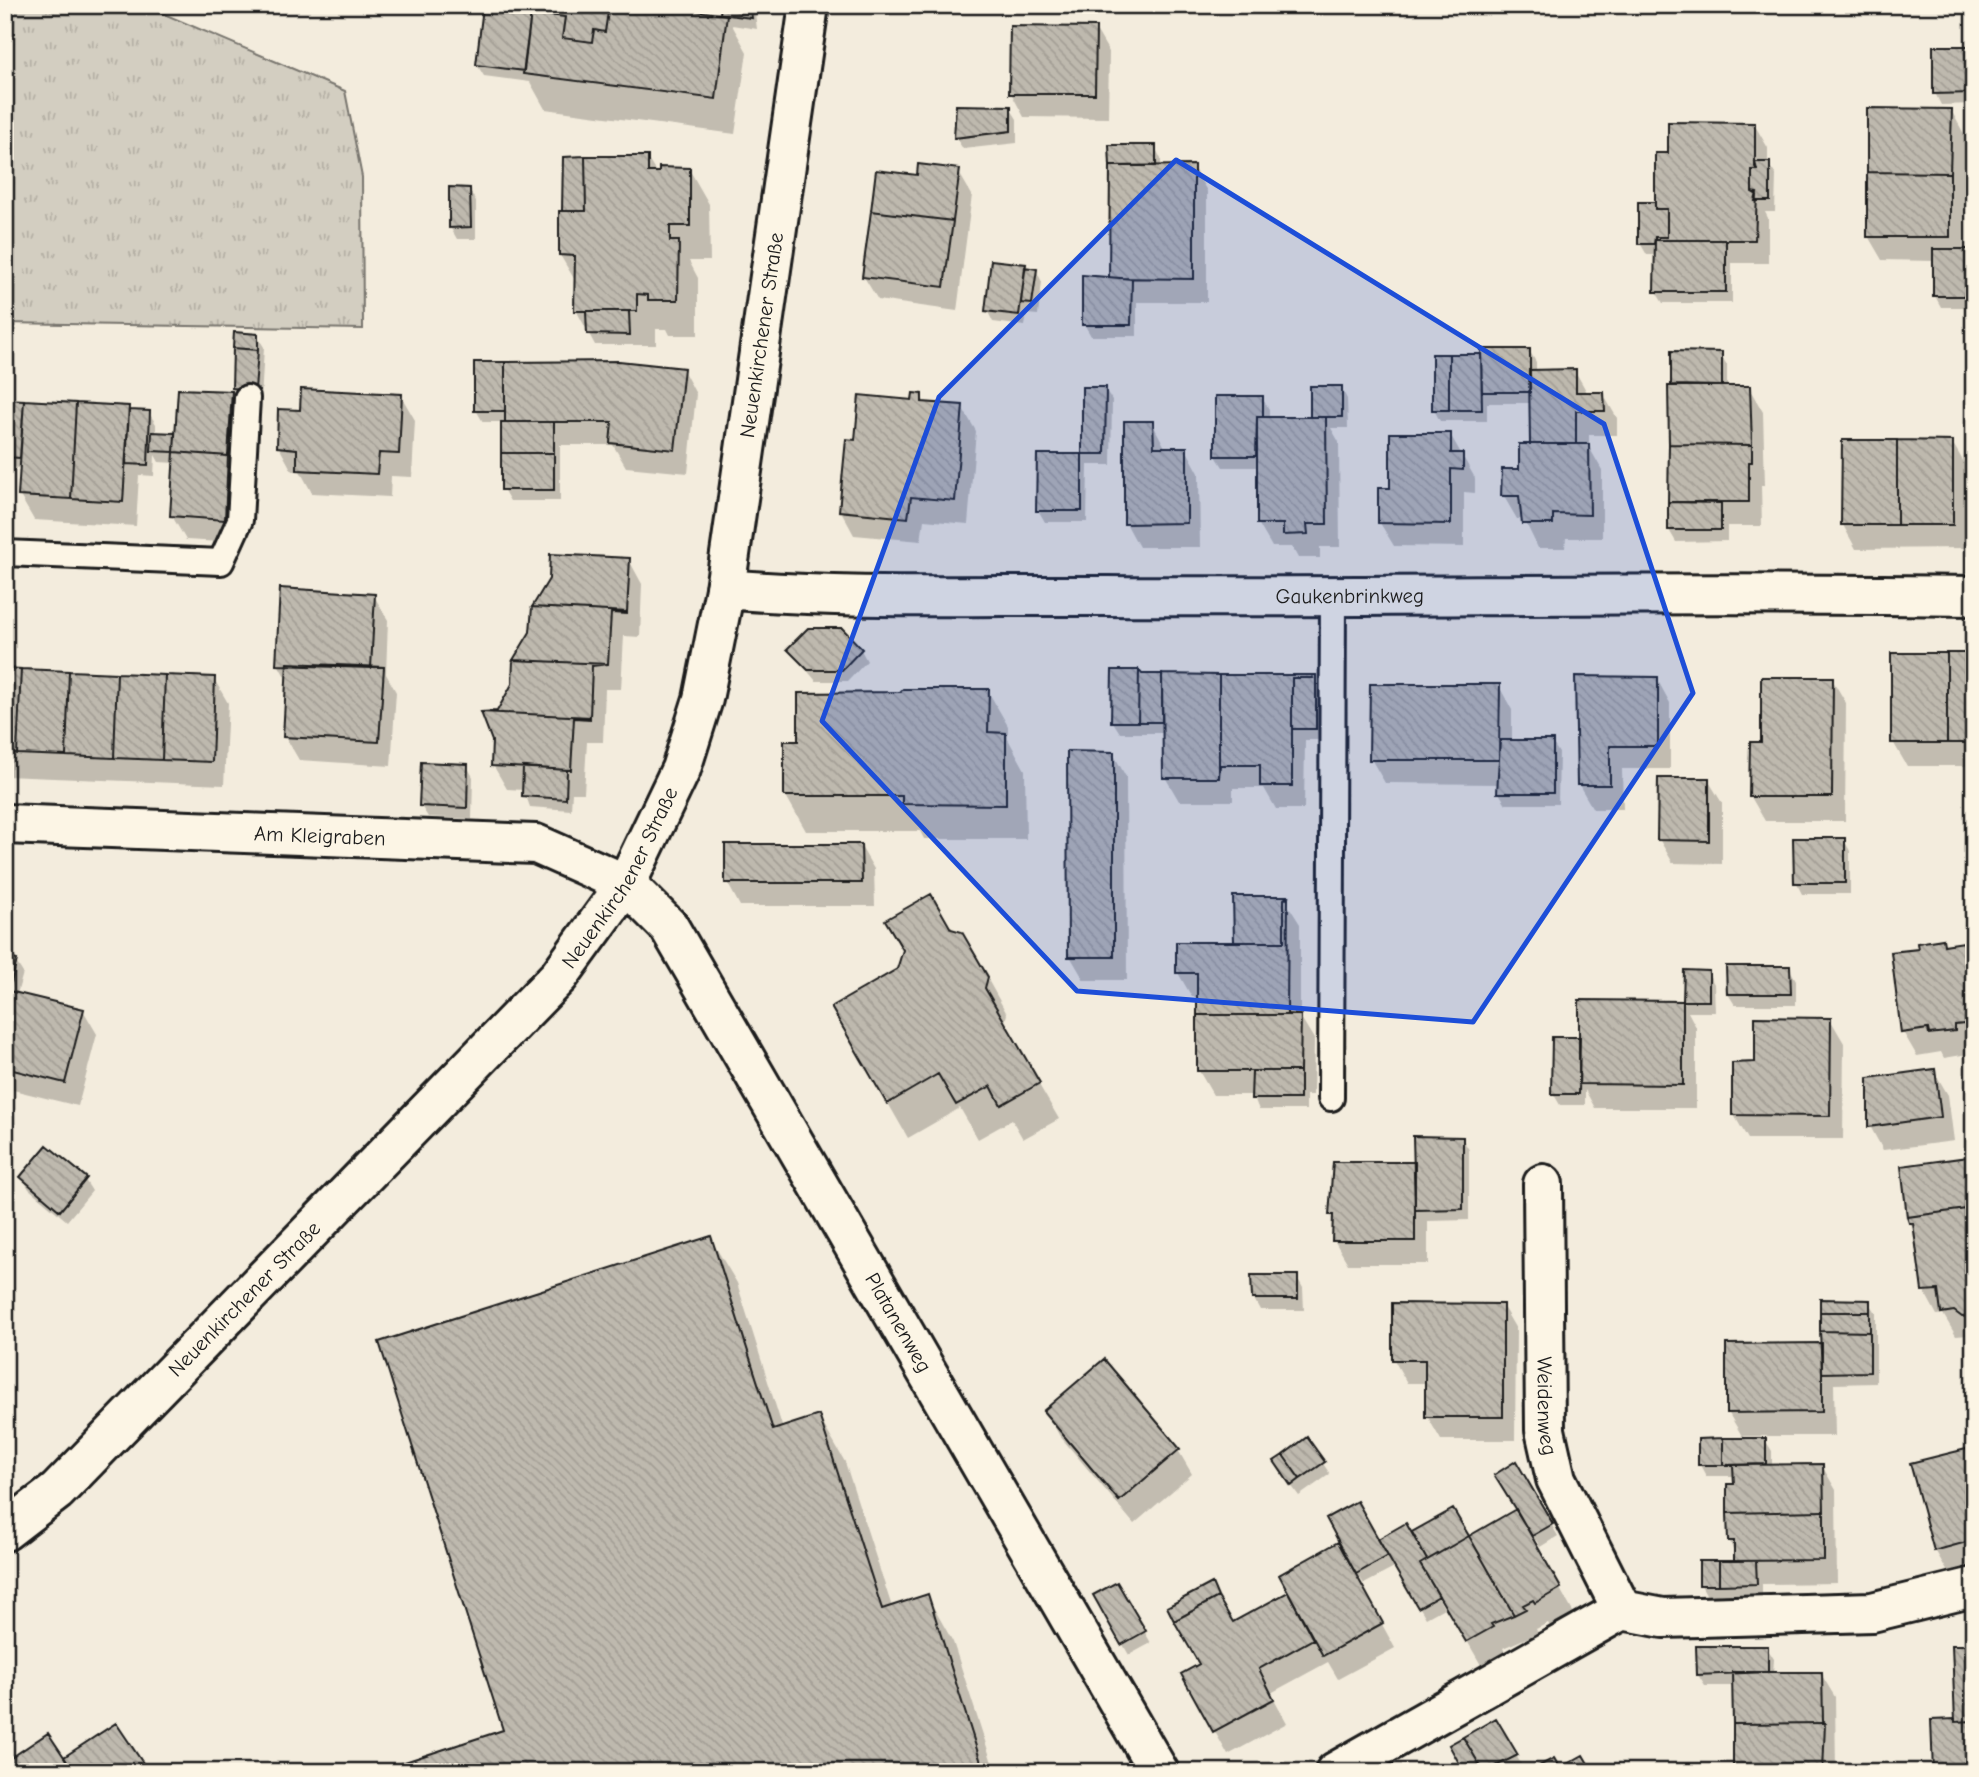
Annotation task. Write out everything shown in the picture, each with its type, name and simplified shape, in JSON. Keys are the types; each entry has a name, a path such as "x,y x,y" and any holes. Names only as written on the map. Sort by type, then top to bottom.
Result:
{"street":[{"name":"Neuenkirchener Straße","path":"5,1531 57,1490 559,976 626,884 681,769 703,699 725,589 808,5"},
{"name":"Gaukenbrinkweg","path":"725,589 810,594 1333,595 1614,592 1974,596"},
{"name":"Am Kleigraben","path":"5,824 536,844 626,884"},
{"name":"Platanenweg","path":"626,884 669,927 1159,1772"},
{"name":"Weidenweg","path":"1543,1184 1545,1430 1556,1479 1622,1610"},
{"path":"1335,1772 1622,1610 1663,1618 1872,1612 1974,1587"}],"lane":[{"path":"5,553 221,562 240,520 247,398"},
{"path":"1331,1098 1333,595"}],"highlighted area":[{"path":"1176,160 1604,424 1693,693 1473,1022 1077,991 822,721 939,397"}],"green space":[{"path":"5,5 143,5 345,91 362,177 363,329 5,323"}],"building":[{"path":"533,5 585,8 585,5 609,5 605,32 594,30 592,42 562,38 565,17 532,13"},
{"path":"609,5 653,5 727,15 716,99 523,74 531,13 565,17 562,38 592,42 594,30 605,32"},
{"path":"721,5 750,5 752,18 720,14"},
{"path":"483,7 531,13 524,71 476,65"},
{"path":"1010,26 1096,27 1095,94 1009,94"},
{"path":"1933,46 1974,46 1974,93 1933,94"},
{"path":"956,105 1011,106 1011,131 954,138"},
{"path":"1867,108 1952,109 1950,173 1867,172"},
{"path":"1668,122 1755,123 1757,170 1752,170 1752,192 1757,195 1755,240 1655,240 1655,237 1667,237 1667,209 1655,209 1655,153 1668,153"},
{"path":"1109,145 1156,145 1156,166 1110,166"},
{"path":"585,156 648,156 648,172 659,172 659,167 690,168 690,226 670,226 670,241 679,241 678,300 648,300 648,295 637,294 637,311 574,311 575,256 559,255 559,211 586,211"},
{"path":"585,156 586,211 562,211 563,157"},
{"path":"1755,162 1770,162 1770,201 1755,201 1757,193 1752,192 1752,170 1757,170"},
{"path":"918,164 960,169 953,221 871,211 876,170 917,175"},
{"path":"1194,165 1194,279 1109,278 1110,166"},
{"path":"1867,172 1950,173 1950,237 1867,237"},
{"path":"449,187 470,188 471,227 449,228"},
{"path":"1638,202 1655,202 1655,209 1667,209 1667,237 1655,237 1654,244 1638,244"},
{"path":"871,211 953,221 944,287 862,277"},
{"path":"1655,240 1726,240 1726,292 1654,292"},
{"path":"1933,249 1974,249 1974,296 1933,296"},
{"path":"991,260 1026,264 1019,315 985,311"},
{"path":"1025,267 1037,269 1032,304 1021,303"},
{"path":"1082,275 1132,279 1131,325 1082,325"},
{"path":"586,311 629,311 630,335 587,334"},
{"path":"234,332 258,334 258,350 233,348"},
{"path":"233,348 258,350 255,390 232,388"},
{"path":"1481,349 1530,349 1530,392 1482,392"},
{"path":"1671,351 1722,352 1722,386 1671,385"},
{"path":"1432,354 1449,354 1449,410 1432,410"},
{"path":"1449,354 1481,354 1482,410 1449,410"},
{"path":"619,361 684,368 675,450 610,443 612,422 505,422 505,362"},
{"path":"474,362 505,362 505,411 474,411"},
{"path":"1576,369 1576,392 1604,392 1605,411 1576,411 1576,444 1530,444 1529,370"},
{"path":"1310,386 1342,386 1342,417 1310,417"},
{"path":"1668,386 1750,386 1752,445 1669,444"},
{"path":"1082,387 1106,387 1105,454 1082,454"},
{"path":"178,389 232,391 228,456 174,452"},
{"path":"301,389 402,394 399,454 379,453 377,474 297,470 297,449 277,447 278,409 300,410"},
{"path":"913,393 922,394 922,402 963,405 955,501 911,497 908,518 839,511 846,439 855,440 859,395 912,400"},
{"path":"1215,396 1263,396 1263,417 1257,417 1256,456 1215,456"},
{"path":"5,399 24,400 20,458 5,457"},
{"path":"24,400 76,403 71,499 18,496"},
{"path":"76,403 129,406 123,502 71,499"},
{"path":"129,410 150,411 148,465 126,464"},
{"path":"1257,417 1326,417 1327,524 1307,524 1308,534 1283,535 1283,524 1257,524"},
{"path":"1124,421 1153,421 1154,447 1187,447 1187,523 1124,524"},
{"path":"501,422 554,422 554,453 501,453"},
{"path":"152,432 175,433 174,452 151,451"},
{"path":"1390,433 1451,433 1451,453 1463,453 1463,470 1451,469 1451,524 1378,523 1378,488 1390,488"},
{"path":"1842,440 1897,440 1897,525 1841,525"},
{"path":"1897,440 1953,441 1953,525 1897,525"},
{"path":"1519,444 1589,444 1590,515 1553,514 1553,524 1522,524 1519,496 1501,496 1502,469 1519,469"},
{"path":"1669,444 1752,445 1752,462 1749,462 1749,502 1668,502"},
{"path":"174,452 228,456 225,520 170,516"},
{"path":"501,453 554,453 554,490 501,490"},
{"path":"1037,454 1082,454 1082,511 1036,511"},
{"path":"1668,502 1721,503 1721,530 1668,530"},
{"path":"550,554 630,558 627,612 532,607 549,579"},
{"path":"280,588 375,594 371,668 276,665"},
{"path":"532,607 627,614 611,613 608,664 513,660 530,632"},
{"path":"808,628 842,628 862,649 842,670 808,670 787,649"},
{"path":"1891,653 1947,653 1947,743 1891,743"},
{"path":"1947,653 1974,653 1974,743 1947,743"},
{"path":"513,660 608,664 592,666 590,717 481,712 497,711 512,684"},
{"path":"287,663 384,667 379,742 283,737"},
{"path":"5,668 21,669 17,754 5,753"},
{"path":"21,669 69,671 66,756 17,754"},
{"path":"1112,670 1139,670 1138,722 1111,722"},
{"path":"1139,670 1142,674 1162,674 1162,722 1138,722"},
{"path":"69,671 117,673 114,758 66,756"},
{"path":"117,673 165,675 162,760 114,758"},
{"path":"1162,674 1219,675 1219,778 1163,778"},
{"path":"165,675 215,677 212,762 162,760"},
{"path":"1219,675 1312,675 1313,678 1292,678 1292,786 1260,786 1260,765 1220,765 1219,778"},
{"path":"1312,675 1316,675 1316,729 1292,729 1292,678 1313,678"},
{"path":"1575,676 1658,677 1658,746 1610,746 1610,785 1577,785"},
{"path":"1761,677 1833,677 1832,797 1749,797 1750,742 1761,742"},
{"path":"1370,684 1500,684 1499,760 1369,760"},
{"path":"903,689 989,689 988,732 1006,733 1006,805 902,804 902,796 784,796 784,741 798,741 798,693 900,692"},
{"path":"481,712 590,719 574,718 571,770 491,766 492,741"},
{"path":"1500,740 1553,740 1553,793 1497,793"},
{"path":"1067,751 1114,752 1114,957 1068,957"},
{"path":"421,762 468,764 467,808 419,806"},
{"path":"523,767 567,770 566,799 522,796"},
{"path":"1658,778 1709,778 1709,841 1657,840"},
{"path":"1793,838 1845,838 1845,883 1794,883"},
{"path":"725,844 861,844 862,883 725,883"},
{"path":"931,894 951,929 962,932 988,977 985,988 1040,1083 1001,1105 991,1086 956,1105 938,1074 887,1104 831,1007 897,969 903,950 885,920"},
{"path":"1233,896 1288,896 1284,899 1284,942 1234,942"},
{"path":"1288,898 1287,1014 1301,1015 1197,1015 1197,973 1176,973 1176,942 1284,942 1284,899"},
{"path":"1943,939 1944,945 1970,941 1974,953 1974,1023 1955,1025 1955,1031 1929,1034 1928,1029 1901,1033 1891,952 1918,949 1917,943"},
{"path":"5,957 17,960 9,991 5,990"},
{"path":"1726,966 1790,966 1791,994 1727,994"},
{"path":"1684,970 1709,971 1709,1001 1683,1001"},
{"path":"5,990 84,1009 65,1083 5,1068"},
{"path":"1579,1000 1683,1001 1683,1085 1579,1084"},
{"path":"1197,1015 1301,1015 1300,1071 1197,1071"},
{"path":"1755,1017 1831,1018 1830,1116 1732,1115 1732,1063 1755,1062"},
{"path":"1552,1037 1580,1037 1579,1094 1551,1094"},
{"path":"1935,1069 1941,1117 1868,1127 1868,1078"},
{"path":"1252,1071 1300,1071 1300,1099 1251,1099"},
{"path":"1413,1136 1463,1137 1463,1209 1415,1210"},
{"path":"47,1145 87,1178 60,1211 20,1177"},
{"path":"1968,1157 1974,1208 1907,1217 1901,1166"},
{"path":"1333,1162 1415,1162 1415,1241 1332,1241 1333,1215 1329,1215"},
{"path":"1974,1208 1974,1315 1962,1317 1954,1311 1941,1313 1938,1290 1922,1291 1913,1223 1909,1223 1907,1217"},
{"path":"711,1236 773,1430 819,1415 882,1609 928,1594 984,1772 374,1772 503,1730 379,1342"},
{"path":"1251,1275 1298,1275 1298,1299 1252,1299"},
{"path":"1820,1299 1870,1300 1870,1312 1820,1312"},
{"path":"1392,1303 1503,1304 1503,1417 1425,1417 1425,1360 1392,1360"},
{"path":"1820,1312 1870,1312 1870,1332 1820,1331"},
{"path":"1820,1331 1870,1332 1870,1372 1822,1373"},
{"path":"1822,1343 1822,1412 1726,1413 1726,1344"},
{"path":"1104,1359 1180,1449 1119,1501 1043,1411"},
{"path":"1307,1437 1325,1462 1300,1479 1283,1455"},
{"path":"1723,1438 1766,1438 1766,1464 1723,1465"},
{"path":"1723,1438 1723,1465 1698,1465 1698,1439"},
{"path":"1974,1447 1974,1540 1934,1551 1910,1463"},
{"path":"1283,1455 1300,1479 1291,1486 1274,1461"},
{"path":"1516,1461 1553,1524 1532,1536 1494,1475"},
{"path":"1823,1464 1824,1511 1727,1513 1727,1484 1734,1484 1733,1465"},
{"path":"1357,1501 1388,1556 1356,1574 1326,1518"},
{"path":"1453,1509 1469,1536 1427,1560 1412,1532"},
{"path":"1516,1509 1561,1588 1535,1603 1533,1600 1523,1605 1526,1609 1514,1615 1469,1536"},
{"path":"1824,1511 1824,1560 1734,1561 1734,1541 1728,1541 1727,1513"},
{"path":"1406,1523 1427,1560 1420,1564 1439,1596 1418,1608 1378,1539"},
{"path":"1469,1536 1514,1615 1491,1624 1493,1627 1466,1642 1420,1564"},
{"path":"1338,1542 1383,1623 1323,1656 1279,1575"},
{"path":"1699,1561 1719,1561 1719,1585 1699,1585"},
{"path":"1719,1561 1756,1561 1757,1584 1719,1585"},
{"path":"1117,1582 1146,1631 1121,1645 1093,1595"},
{"path":"1212,1583 1218,1597 1174,1621 1167,1607"},
{"path":"1288,1592 1313,1639 1259,1669 1274,1699 1213,1732 1181,1674 1199,1664 1174,1621 1218,1597 1233,1622"},
{"path":"1974,1642 1974,1721 1955,1722 1952,1645 1972,1645"},
{"path":"1696,1646 1768,1646 1768,1672 1697,1675"},
{"path":"1732,1672 1822,1672 1825,1723 1733,1724"},
{"path":"1496,1718 1518,1755 1484,1772 1463,1737"},
{"path":"1955,1719 1955,1722 1974,1721 1974,1761 1933,1772 1931,1720"},
{"path":"116,1723 149,1772 74,1772 64,1757"},
{"path":"1825,1723 1823,1772 1733,1772 1733,1724"},
{"path":"48,1733 74,1772 5,1772 5,1762"},
{"path":"1463,1737 1484,1772 1464,1772 1449,1745"},
{"path":"1583,1755 1593,1772 1562,1772 1560,1768"},
{"path":"1554,1758 1562,1772 1535,1772 1533,1769"},
{"path":"1972,1761 1974,1772 1933,1772"}]}
